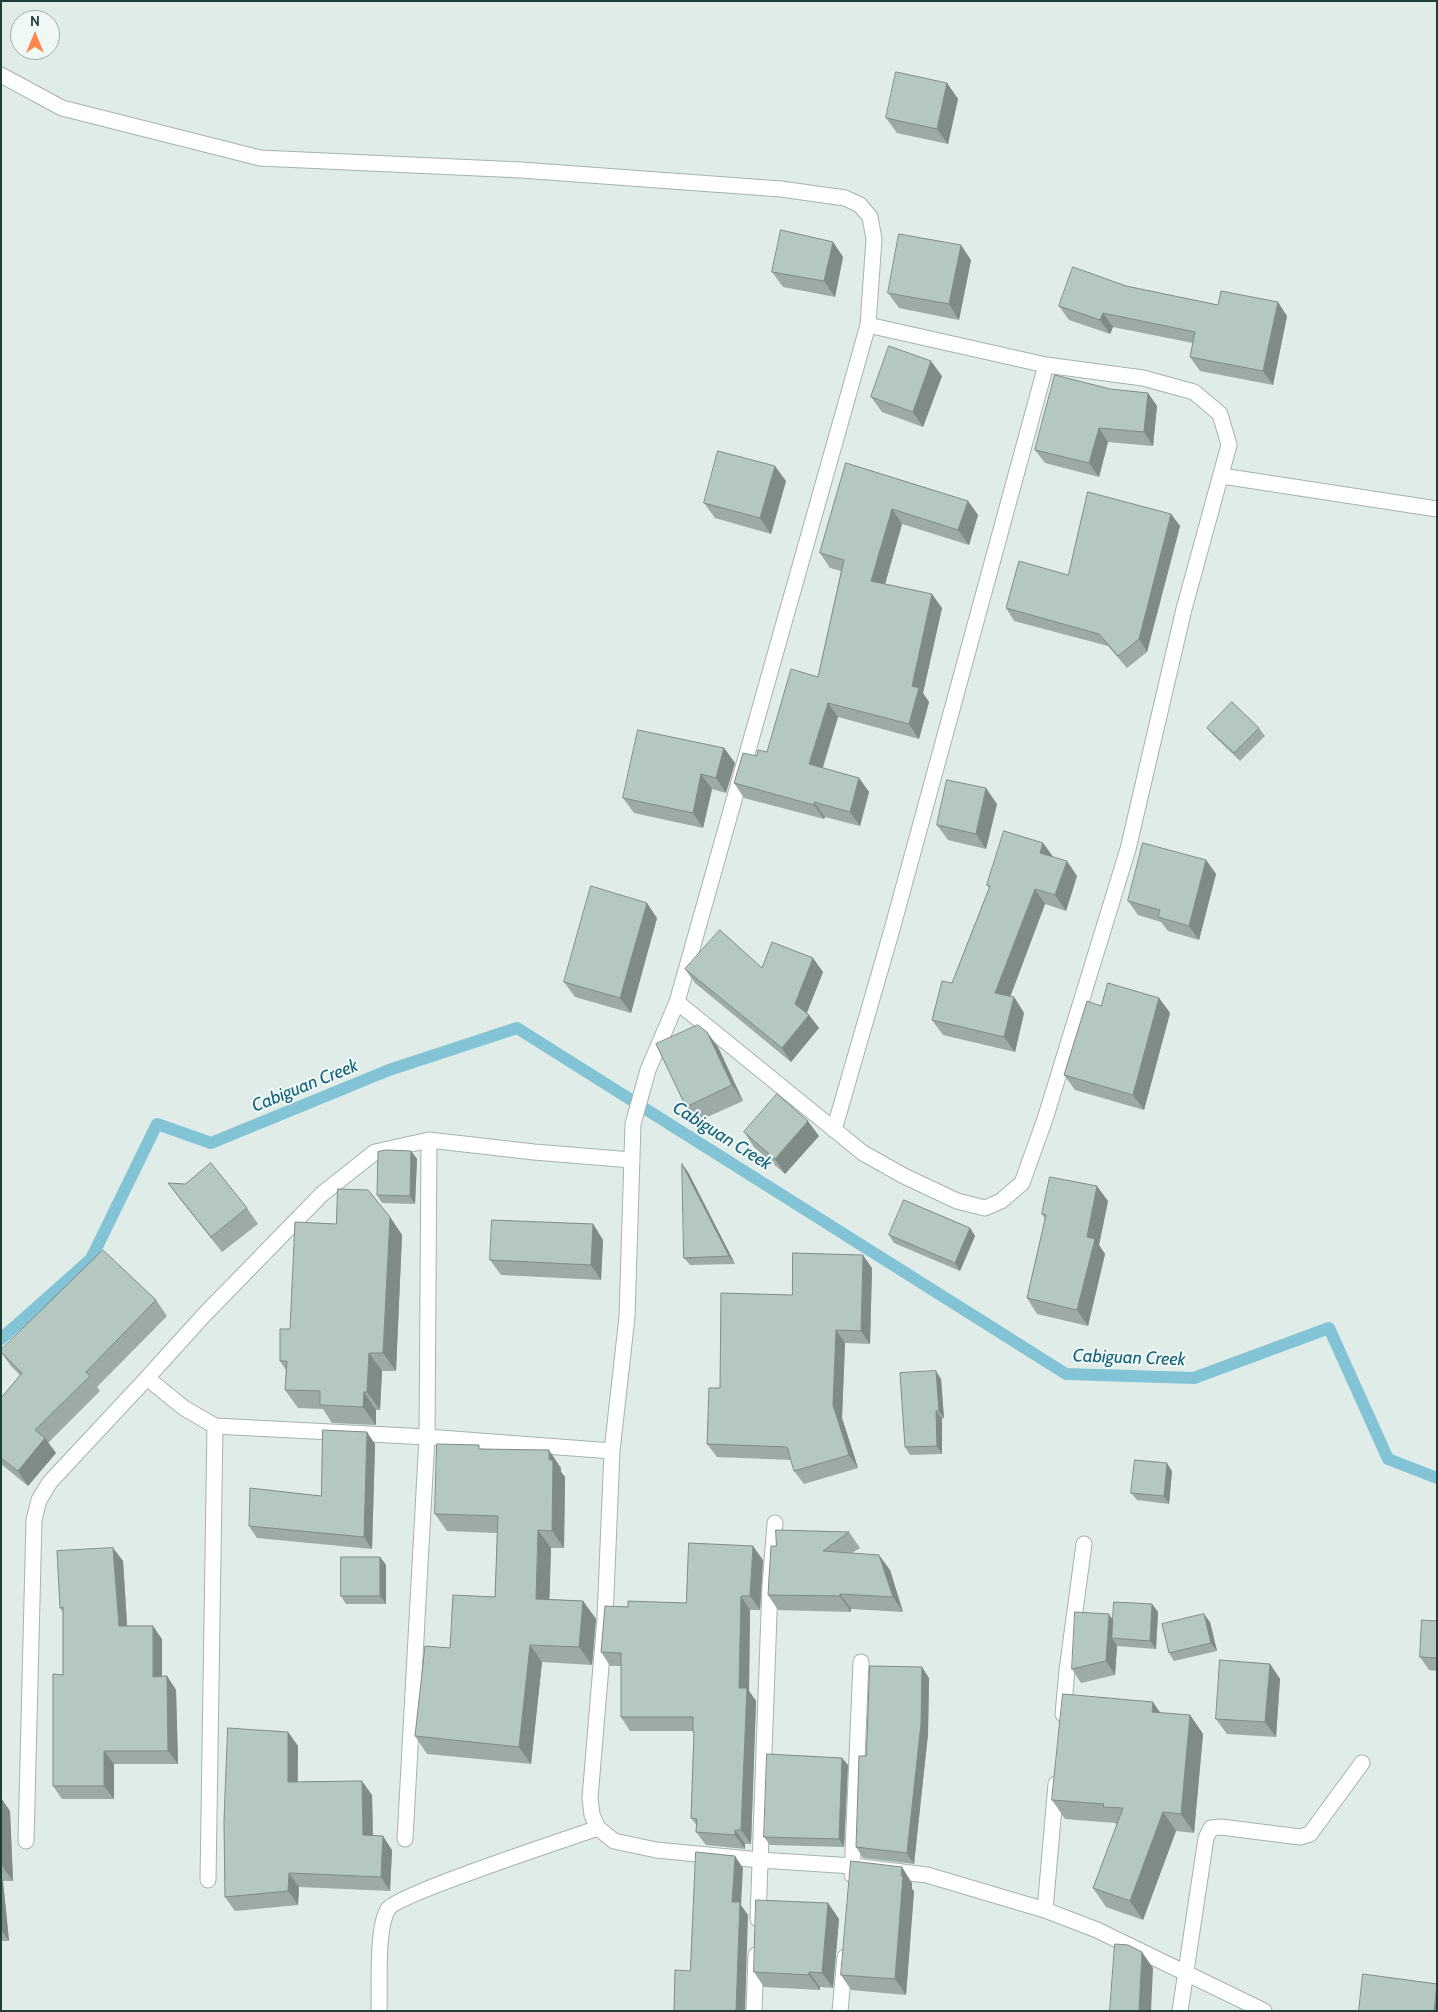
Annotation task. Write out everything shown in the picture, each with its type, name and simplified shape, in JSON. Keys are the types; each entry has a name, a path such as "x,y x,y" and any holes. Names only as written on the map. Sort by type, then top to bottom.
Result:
{"street":[{"path":"1,74 62,108 260,158 521,170 781,189 845,198 860,205 870,217 874,239 868,325 677,1002 648,1070 633,1124 628,1317 612,1451 605,1618 590,1798 592,1815 598,1828 614,1840 656,1850 760,1860 853,1866 927,1875 1045,1910 1097,1930 1264,2011"},
{"path":"677,1002 863,1153 904,1176 957,1201 985,1208 1001,1201 1022,1183 1128,848 1184,609 1229,445 1220,414 1194,392 1143,378 1046,365 868,325"},
{"path":"834,1130 893,924 1046,365"},
{"path":"1222,476 1437,509"},
{"path":"26,1841 34,1520 39,1500 50,1482 212,1307 322,1194 375,1152 429,1140 534,1152 632,1160"},
{"path":"405,1839 427,1437 429,1140"},
{"path":"147,1378 184,1408 215,1426 427,1437 612,1451"},
{"path":"208,1880 215,1426"},
{"path":"754,2011 770,1586 775,1523"},
{"path":"1062,1727 1067,1670 1084,1544"},
{"path":"851,1886 861,1662"},
{"path":"1180,2011 1206,1838 1211,1828 1221,1827 1300,1837 1310,1834 1362,1763"},
{"path":"1045,1910 1058,1766"},
{"path":"380,2011 381,1926 389,1907 402,1899 478,1870 598,1828"},
{"path":"840,2011 846,1943"}],"building":[{"path":"896,72 947,83 937,129 886,118"},
{"path":"781,230 833,242 824,281 772,272"},
{"path":"899,234 961,245 949,304 888,293"},
{"path":"1073,267 1126,286 1218,305 1221,291 1278,302 1263,371 1190,357 1195,332 1103,313 1100,320 1059,306"},
{"path":"889,346 931,361 913,412 871,397"},
{"path":"1055,375 1110,389 1148,393 1144,432 1099,428 1089,463 1035,450"},
{"path":"718,451 775,466 760,518 704,503"},
{"path":"846,463 968,501 958,530 892,509 871,581 932,594 912,686 919,688 909,724 828,703 809,764 859,778 850,812 814,802 814,805 734,783 743,753 757,756 758,750 767,752 791,669 818,677 844,560 820,553"},
{"path":"1088,492 1171,514 1139,639 1118,656 1099,634 1006,608 1019,561 1068,575"},
{"path":"1232,702 1259,728 1234,753 1207,728"},
{"path":"638,730 724,748 716,778 701,774 693,813 623,798"},
{"path":"947,780 986,788 976,834 937,825"},
{"path":"1004,831 1043,843 1040,853 1067,861 1055,895 1035,889 995,993 1014,997 1004,1037 932,1020 942,981 952,983 990,886 987,885"},
{"path":"1143,843 1206,860 1189,926 1158,917 1160,910 1128,901"},
{"path":"591,886 647,903 620,998 564,982"},
{"path":"720,930 762,968 772,942 813,958 795,1004 809,1015 782,1048 685,969"},
{"path":"1108,983 1159,998 1133,1095 1064,1075 1087,1001 1101,1006"},
{"path":"698,1025 707,1032 732,1085 686,1107 656,1044"},
{"path":"777,1094 808,1121 775,1159 744,1132"},
{"path":"386,1150 411,1151 410,1196 377,1195 378,1152"},
{"path":"211,1163 247,1208 211,1237 168,1183 185,1184"},
{"path":"682,1164 729,1256 684,1258"},
{"path":"1050,1177 1097,1186 1087,1237 1095,1239 1077,1310 1027,1298 1046,1215 1042,1214"},
{"path":"338,1189 368,1190 390,1217 383,1353 369,1353 367,1392 364,1392 363,1407 320,1405 320,1391 285,1390 287,1361 280,1361 280,1329 290,1329 295,1222 336,1224"},
{"path":"904,1200 970,1228 955,1263 889,1235"},
{"path":"492,1220 593,1224 591,1265 490,1260"},
{"path":"103,1250 156,1300 86,1372 90,1376 35,1430 45,1438 18,1471 1,1458 1,1398 22,1373 1,1350"},
{"path":"793,1253 863,1255 861,1331 836,1330 833,1405 849,1455 794,1471 787,1447 707,1444 709,1388 720,1388 721,1293 792,1295"},
{"path":"936,1371 939,1411 936,1411 937,1446 905,1447 900,1373"},
{"path":"323,1430 367,1432 364,1537 249,1526 250,1488 321,1496"},
{"path":"437,1444 479,1445 479,1449 549,1450 549,1460 553,1460 552,1531 538,1530 536,1599 583,1601 579,1647 530,1645 519,1747 415,1736 425,1646 450,1648 453,1595 495,1597 498,1516 435,1514"},
{"path":"1135,1460 1167,1463 1164,1496 1131,1493"},
{"path":"776,1530 849,1532 823,1551 879,1555 893,1597 840,1594 840,1596 768,1595 771,1546 776,1546"},
{"path":"689,1543 753,1546 750,1596 741,1596 739,1688 747,1688 741,1830 735,1830 735,1835 696,1832 697,1819 691,1818 693,1717 621,1717 621,1653 601,1652 605,1606 628,1607 628,1601 686,1603"},
{"path":"113,1548 119,1626 153,1626 153,1677 167,1676 168,1751 104,1751 104,1786 53,1786 53,1674 63,1675 63,1607 60,1608 57,1551"},
{"path":"341,1557 380,1557 380,1596 341,1596"},
{"path":"1114,1602 1152,1604 1150,1641 1112,1638"},
{"path":"1075,1612 1109,1614 1106,1661 1072,1669"},
{"path":"1204,1614 1211,1643 1169,1653 1162,1624"},
{"path":"1422,1620 1437,1621 1437,1658 1420,1657"},
{"path":"1220,1660 1270,1664 1265,1722 1216,1719"},
{"path":"870,1666 922,1667 921,1724 907,1853 856,1847 859,1756 866,1756"},
{"path":"1063,1694 1153,1702 1152,1712 1190,1715 1181,1814 1163,1812 1130,1901 1093,1888 1123,1808 1103,1807 1104,1804 1052,1800"},
{"path":"228,1728 288,1732 288,1782 362,1781 363,1835 383,1836 381,1877 289,1873 288,1891 225,1897 224,1822"},
{"path":"767,1754 842,1758 839,1839 764,1837"},
{"path":"696,1852 735,1856 732,1902 740,1902 736,2011 674,2011 675,1970 690,1971"},
{"path":"851,1861 902,1867 901,1876 903,1876 895,1979 841,1975"},
{"path":"756,1900 828,1903 822,1973 809,1972 809,1975 754,1972"},
{"path":"1115,1944 1128,1945 1142,1952 1139,2011 1110,2011"},
{"path":"1363,1974 1437,1984 1434,2011 1359,2011"}],"waterway":[{"name":"Cabiguan Creek","path":"1,1339 91,1259 157,1124 211,1143 389,1070 517,1028 1066,1374 1194,1378 1329,1328 1388,1459 1437,1478"}]}
